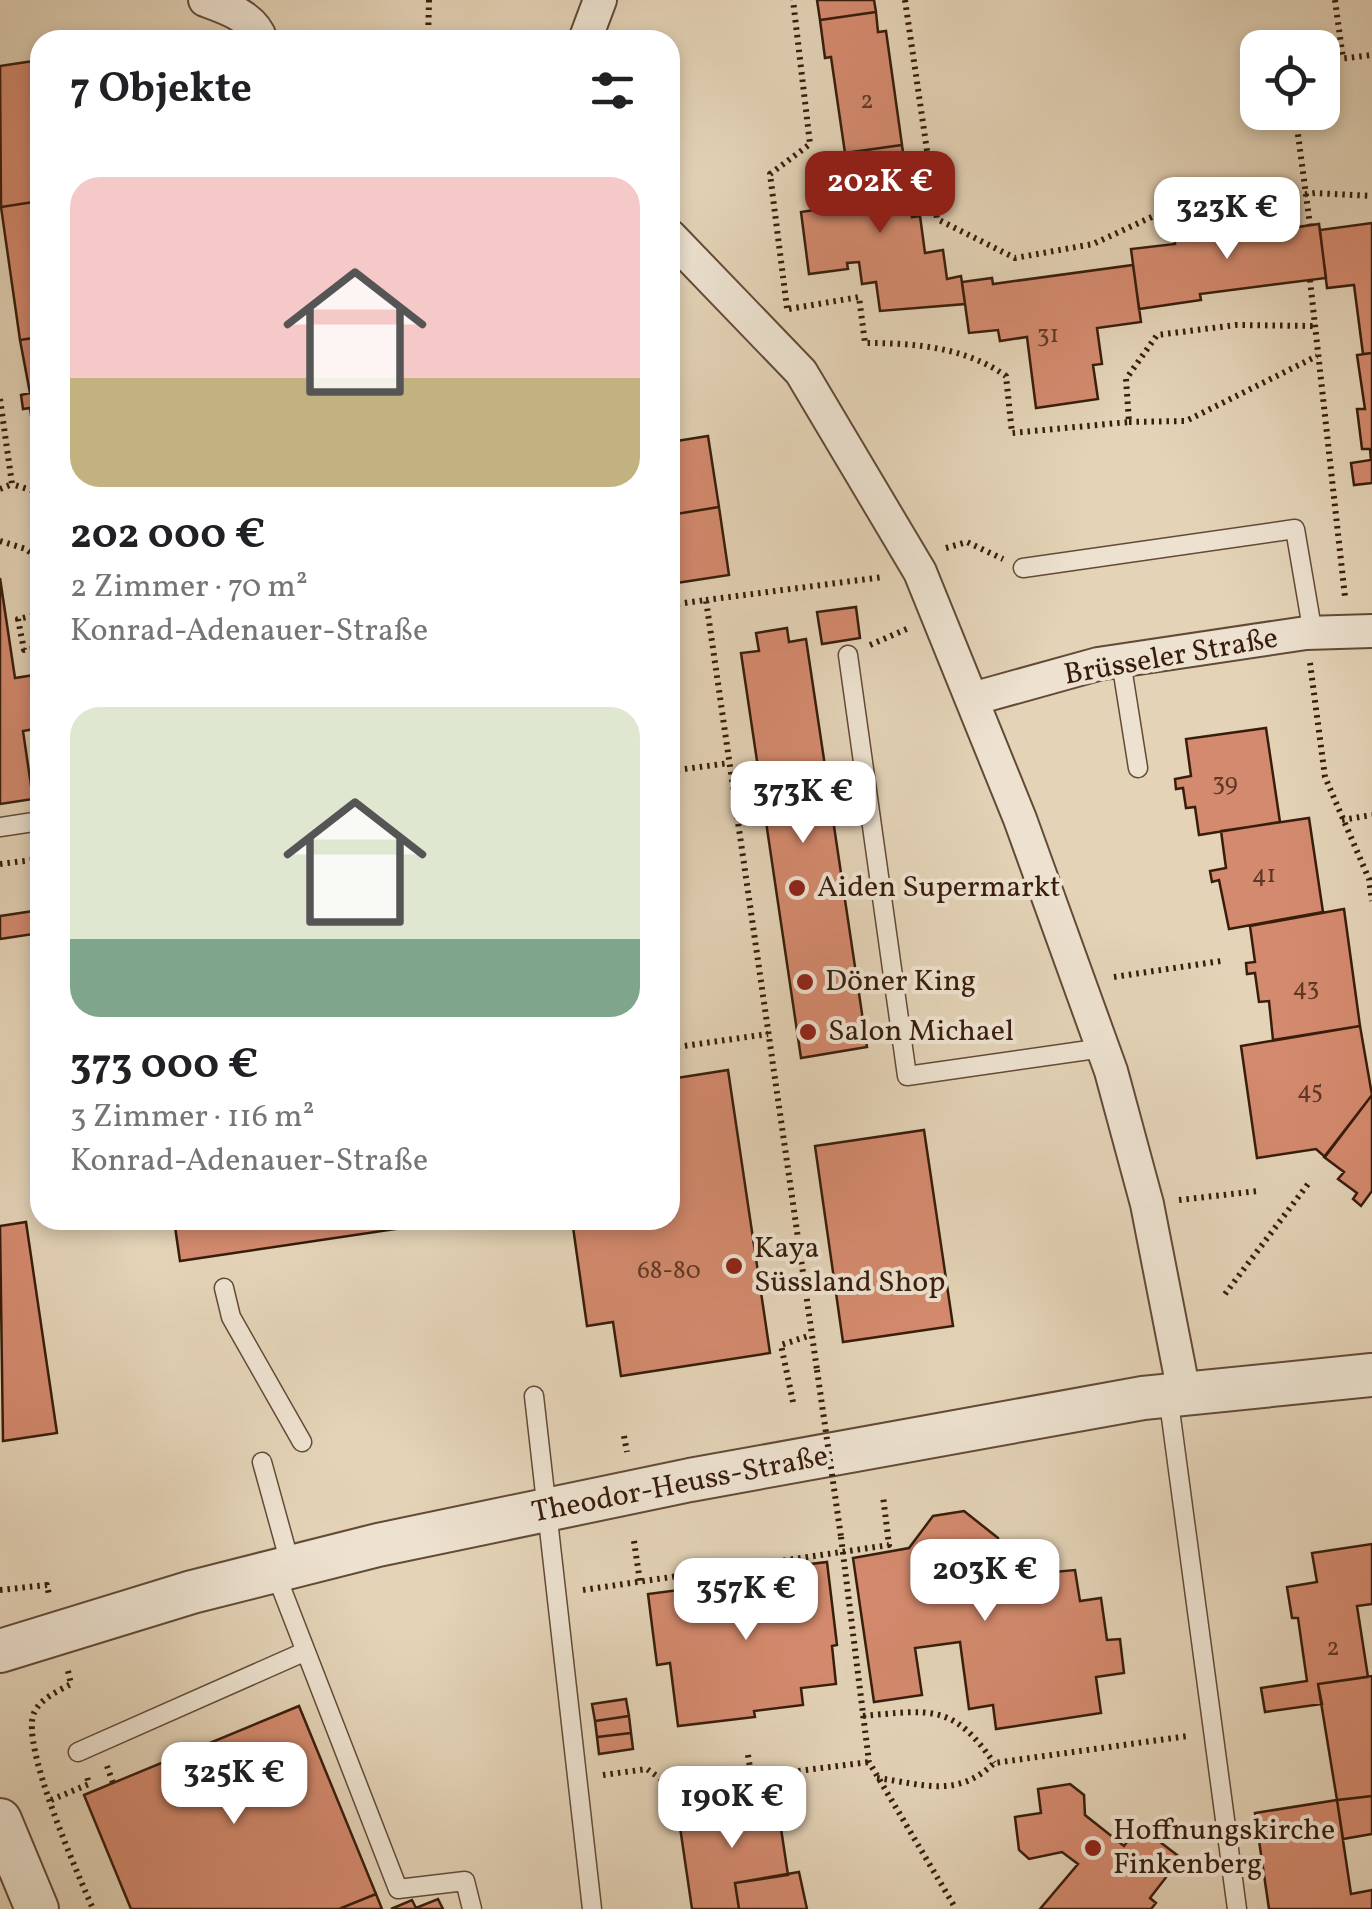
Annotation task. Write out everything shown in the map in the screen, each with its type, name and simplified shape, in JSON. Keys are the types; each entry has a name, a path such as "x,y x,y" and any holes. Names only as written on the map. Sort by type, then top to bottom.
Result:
{"street":[{"path":"205,0 229,8 258,30"},
{"path":"589,30 600,0"},
{"path":"680,246 801,372 916,565 972,700 1102,1048 1146,1204 1176,1394"},
{"name":"Brüsseler Straße","path":"972,700 1121,661 1360,630"},
{"name":"Theodor-Heuss-Straße","path":"0,1651 283,1570 690,1480 1176,1394 1372,1375"},
{"path":"0,1820 37,1909"}],"lane":[{"path":"1022,568 1295,529 1309,634"},
{"path":"848,655 907,1076 1102,1048"},
{"path":"1121,661 1138,768"},
{"path":"0,827 30,823"},
{"path":"224,1288 232,1316 302,1442"},
{"path":"1176,1394 1237,1909"},
{"path":"534,1396 553,1595 592,1909"},
{"path":"262,1462 304,1652 398,1889 465,1881 472,1909"},
{"path":"78,1752 304,1652"}],"path":[{"path":"428,30 429,0"},
{"path":"787,310 770,174 810,144 793,0"},
{"path":"905,0 937,219 1015,258 1093,244 1156,215 1307,194 1372,196"},
{"path":"1335,0 1344,59"},
{"path":"1340,60 1372,55"},
{"path":"1298,130 1310,226"},
{"path":"1310,280 1360,630"},
{"path":"749,316 858,298 865,343 916,343 984,361 1006,376 1012,433 1129,422 1186,422 1318,356"},
{"path":"1129,422 1126,379 1157,335 1236,325 1314,326"},
{"path":"0,399 12,484"},
{"path":"0,489 12,484 30,490"},
{"path":"0,541 30,552"},
{"path":"680,604 916,565 967,542 1022,568"},
{"path":"706,600 841,1537 868,1762 956,1909"},
{"path":"30,616 18,619 24,650 30,649"},
{"path":"1309,634 1325,777 1368,879 1372,902"},
{"path":"871,644 887,638"},
{"path":"680,770 729,763"},
{"path":"1342,820 1372,815"},
{"path":"0,864 30,860"},
{"path":"1079,982 1221,962"},
{"path":"680,1047 768,1034"},
{"path":"1225,1294 1308,1184"},
{"path":"1146,1204 1258,1191"},
{"path":"793,1402 781,1345 811,1335"},
{"path":"624,1436 627,1452"},
{"path":"553,1595 889,1544 883,1496"},
{"path":"634,1540 640,1582"},
{"path":"0,1590 47,1585 71,1684 50,1695 34,1713 32,1744 93,1909"},
{"path":"863,1716 928,1710 952,1717 974,1733 994,1763"},
{"path":"877,1778 944,1787 974,1783 994,1763 1214,1733"},
{"path":"748,1754 752,1774"},
{"path":"577,1778 647,1769 672,1787 868,1762"}],"building":[{"path":"817,0 874,0 876,12 820,20"},
{"path":"876,12 878,32 886,31 902,145 845,153 831,57 825,58 820,20"},
{"path":"30,62 30,203 1,207 0,66"},
{"path":"902,145 912,217 920,216 925,253 943,250 947,279 961,276 965,304 880,311 876,282 862,284 859,262 847,263 848,269 809,274 801,212 827,208 826,198 851,194 850,188 857,188 855,177 847,177 845,153"},
{"path":"30,203 30,338 20,340 1,207"},
{"path":"1289,221 1290,228 1319,224 1326,278 1200,294 1201,300 1139,309 1131,249 1175,244 1174,236"},
{"path":"1372,223 1372,353 1363,354 1354,285 1327,288 1320,230"},
{"path":"1133,265 1141,322 1097,328 1102,364 1093,365 1098,399 1036,408 1027,337 1000,341 998,330 969,333 962,282 992,278 993,284"},
{"path":"30,338 30,393 20,340"},
{"path":"1372,353 1372,483 1354,485 1351,463 1371,460 1370,449 1362,449 1357,409 1365,409 1357,355"},
{"path":"30,393 30,408 23,409 21,395"},
{"path":"708,436 719,507 680,513 680,440"},
{"path":"719,507 729,575 680,582 680,513"},
{"path":"0,578 15,678 30,676 30,730 23,731 30,799 0,804"},
{"path":"856,607 860,638 822,644 817,612"},
{"path":"787,628 789,642 806,639 867,1047 801,1058 741,653 759,651 756,633"},
{"path":"1266,728 1280,822 1199,835 1195,807 1186,808 1183,788 1176,789 1175,779 1191,776 1186,739"},
{"path":"1309,818 1323,912 1229,929 1219,880 1212,882 1210,871 1226,868 1221,831"},
{"path":"1344,909 1360,1026 1273,1040 1269,1001 1259,1002 1255,973 1247,974 1246,963 1255,962 1250,926"},
{"path":"30,912 30,934 0,939 0,916"},
{"path":"1360,1026 1372,1095 1325,1157 1316,1149 1257,1158 1241,1046"},
{"path":"728,1070 770,1353 621,1376 613,1322 587,1326 573,1230 680,1230 680,1077"},
{"path":"1372,1095 1372,1191 1361,1206 1353,1199 1357,1193 1338,1179 1344,1172 1324,1157"},
{"path":"924,1130 953,1326 843,1342 815,1146"},
{"path":"26,1222 57,1433 3,1441 0,1226"},
{"path":"175,1230 389,1230 180,1261"},
{"path":"964,1511 998,1538 1002,1564 1017,1562 1015,1551 1050,1546 1054,1572 1075,1570 1080,1601 1101,1598 1107,1640 1120,1639 1124,1673 1096,1677 1101,1713 996,1729 993,1705 969,1709 960,1642 915,1648 922,1695 874,1702 853,1558 909,1548 933,1516"},
{"path":"1372,1544 1372,1604 1357,1606 1368,1677 1318,1684 1322,1704 1265,1712 1261,1688 1307,1681 1298,1618 1292,1618 1287,1587 1317,1582 1312,1553"},
{"path":"827,1562 837,1645 832,1646 836,1684 801,1688 803,1705 754,1711 755,1717 678,1726 670,1663 657,1665 648,1594 725,1584 726,1594 747,1592 745,1572"},
{"path":"1372,1676 1372,1796 1337,1800 1318,1684"},
{"path":"626,1699 629,1716 595,1721 592,1704"},
{"path":"299,1706 376,1894 339,1909 131,1909 84,1795"},
{"path":"629,1716 631,1733 597,1737 595,1721"},
{"path":"631,1733 633,1749 599,1754 597,1737"},
{"name":"Hoffnungskirche Finkenberg","path":"1070,1784 1084,1795 1085,1815 1124,1846 1139,1826 1181,1858 1150,1898 1156,1903 1151,1909 1040,1909 1078,1864 1062,1852 1029,1859 1019,1850 1015,1817 1041,1813 1038,1789"},
{"path":"735,1785 738,1807 777,1802 788,1875 735,1883 739,1909 692,1909 680,1827 713,1823 710,1797 734,1794"},
{"path":"1372,1796 1372,1834 1343,1839 1337,1800"},
{"path":"1337,1800 1351,1894 1372,1890 1372,1909 1269,1909 1255,1813"},
{"path":"799,1872 807,1909 739,1909 735,1883"},
{"path":"376,1894 382,1909 339,1909"},
{"path":"438,1899 443,1909 391,1909 412,1900 416,1908"}],"place":[{"name":"Aiden Supermarkt","path":"797,888"},
{"name":"Döner King","path":"805,982"},
{"name":"Salon Michael","path":"808,1032"},
{"name":"Kaya Süssland Shop","path":"734,1266"},
{"name":"Hoffnungskirche Finkenberg","path":"1093,1848"}]}
